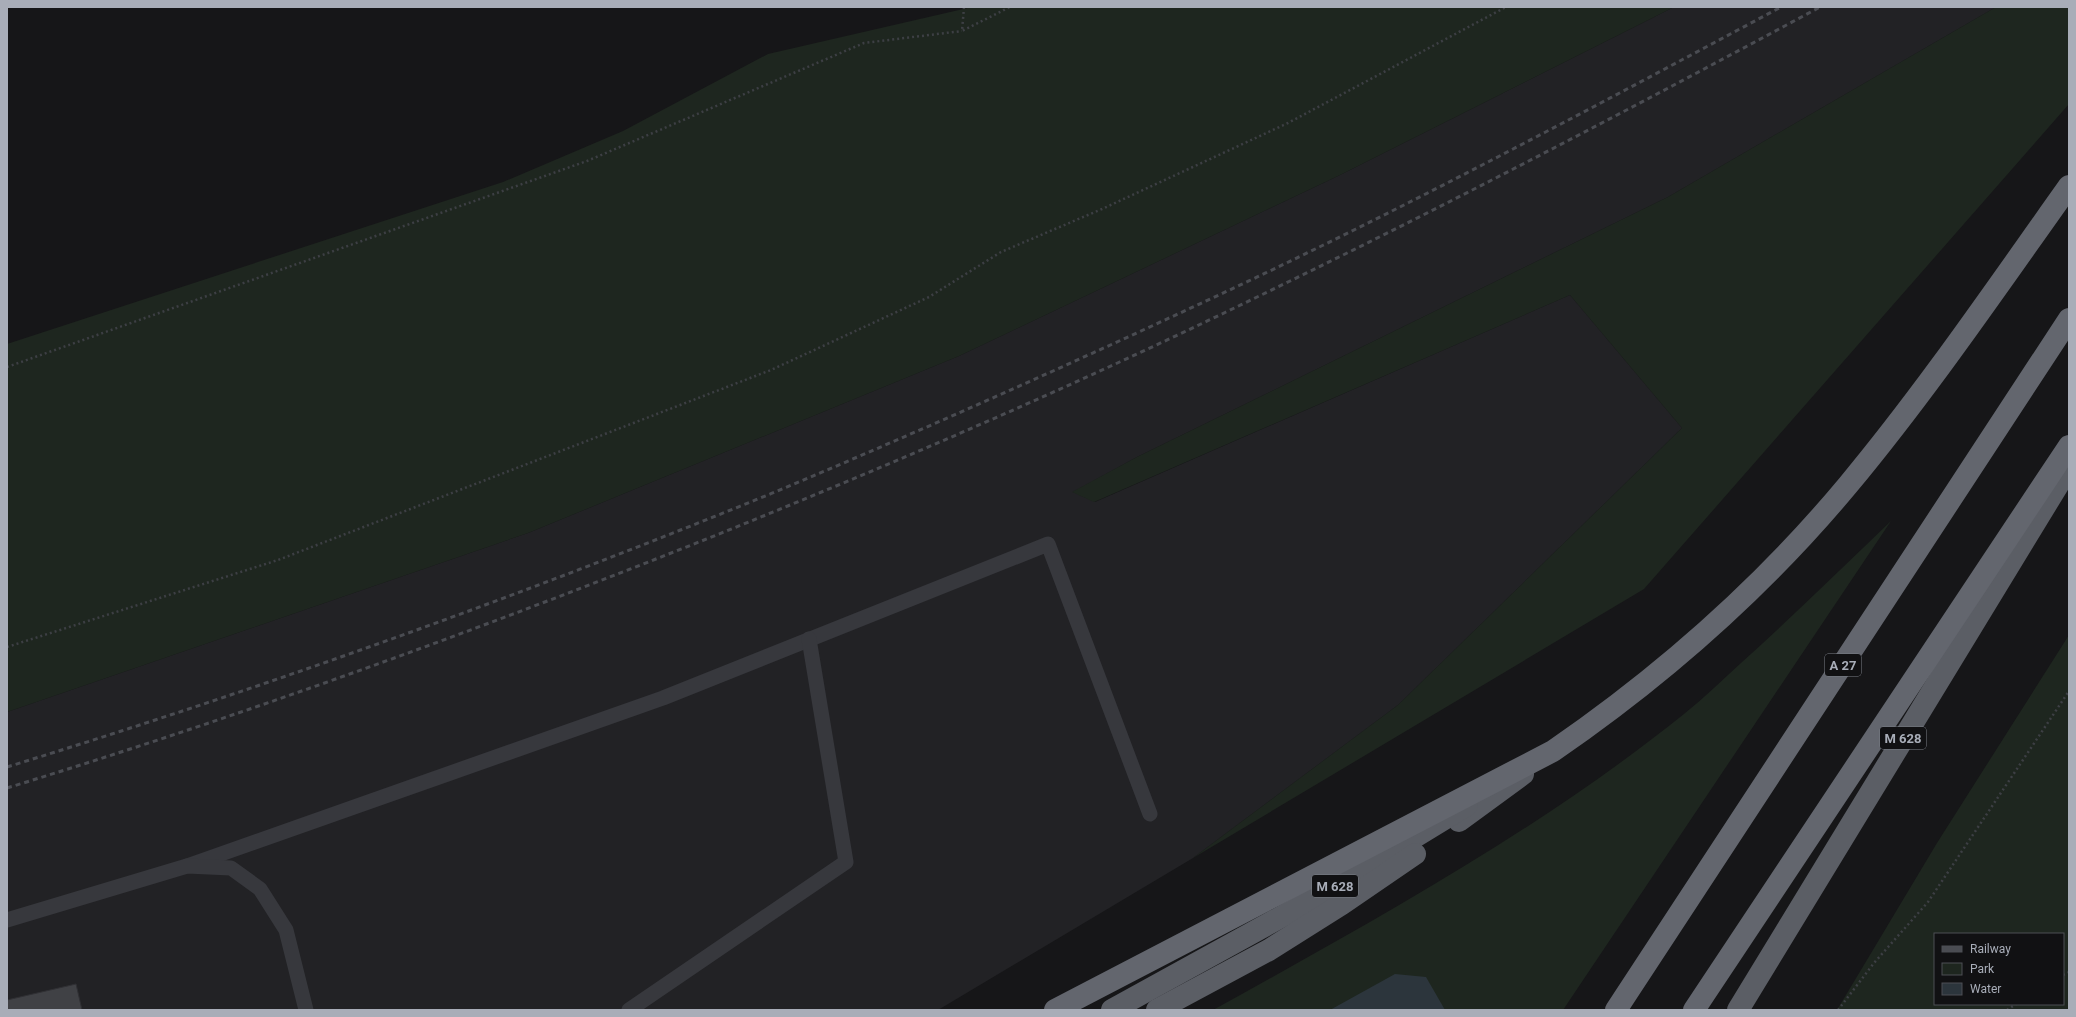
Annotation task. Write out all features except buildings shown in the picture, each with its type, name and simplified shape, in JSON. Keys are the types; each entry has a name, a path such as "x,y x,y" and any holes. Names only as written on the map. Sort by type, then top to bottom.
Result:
{"highway":[{"path":"1055,1010 1553,751 1607,714 1656,675 1713,625 1783,556 1842,492 1903,415 1959,340 2069,186"},
{"name":"A 27","path":"1616,1010 2069,319"},
{"path":"1694,1010 2069,446"},
{"name":"M 628","path":"1738,1010 2069,467"},
{"name":"M 628","path":"1112,1010 1308,902 1405,844 1553,751"},
{"name":"M 628","path":"1157,1010 1269,950 1342,904 1419,852 1553,751"}],"lane":[{"path":"7,920 187,866 663,698 1048,544 1150,814"},
{"path":"630,1010 846,862 809,639"},
{"path":"187,866 231,868 260,889 286,930 306,1010"}],"path":[{"path":"962,31 964,7"},
{"path":"7,367 587,161 864,43 962,31 1010,7"},
{"path":"7,647 278,560 771,370 929,297 1001,252 1102,209 1288,123 1506,7"},
{"path":"1838,1010 1874,962 1928,902 2069,691"}],"shaded area":[{"path":"1674,7 1996,7 1668,197 1137,457 1073,492 1095,502 1570,295 1682,428 1398,705 1193,858 938,1010 7,1010 7,712 528,533 959,356 1340,175"}],"green space":[{"path":"972,7 1674,7 1340,175 959,356 528,533 7,712 7,344 503,182 623,131 768,54"},
{"path":"1996,7 2069,7 2069,104 1644,589 1193,858 1398,705 1682,428 1570,295 1094,502 1072,492 1137,457 1668,197"},
{"path":"1891,521 1563,1010 1213,1010 1395,908 1455,872 1515,835 1629,756 1684,714 1706,695 1798,611"},
{"path":"2069,635 2069,1010 1837,1010 1937,843"}],"water":[{"path":"1395,974 1426,977 1445,1010 1330,1010"}],"railway":[{"path":"7,767 201,705 394,638 585,567 775,492 1064,366 1305,254 1510,150 1781,7"},
{"path":"7,788 273,701 535,606 847,482 984,423 1188,330 1398,228 1539,156 1820,7"}]}
